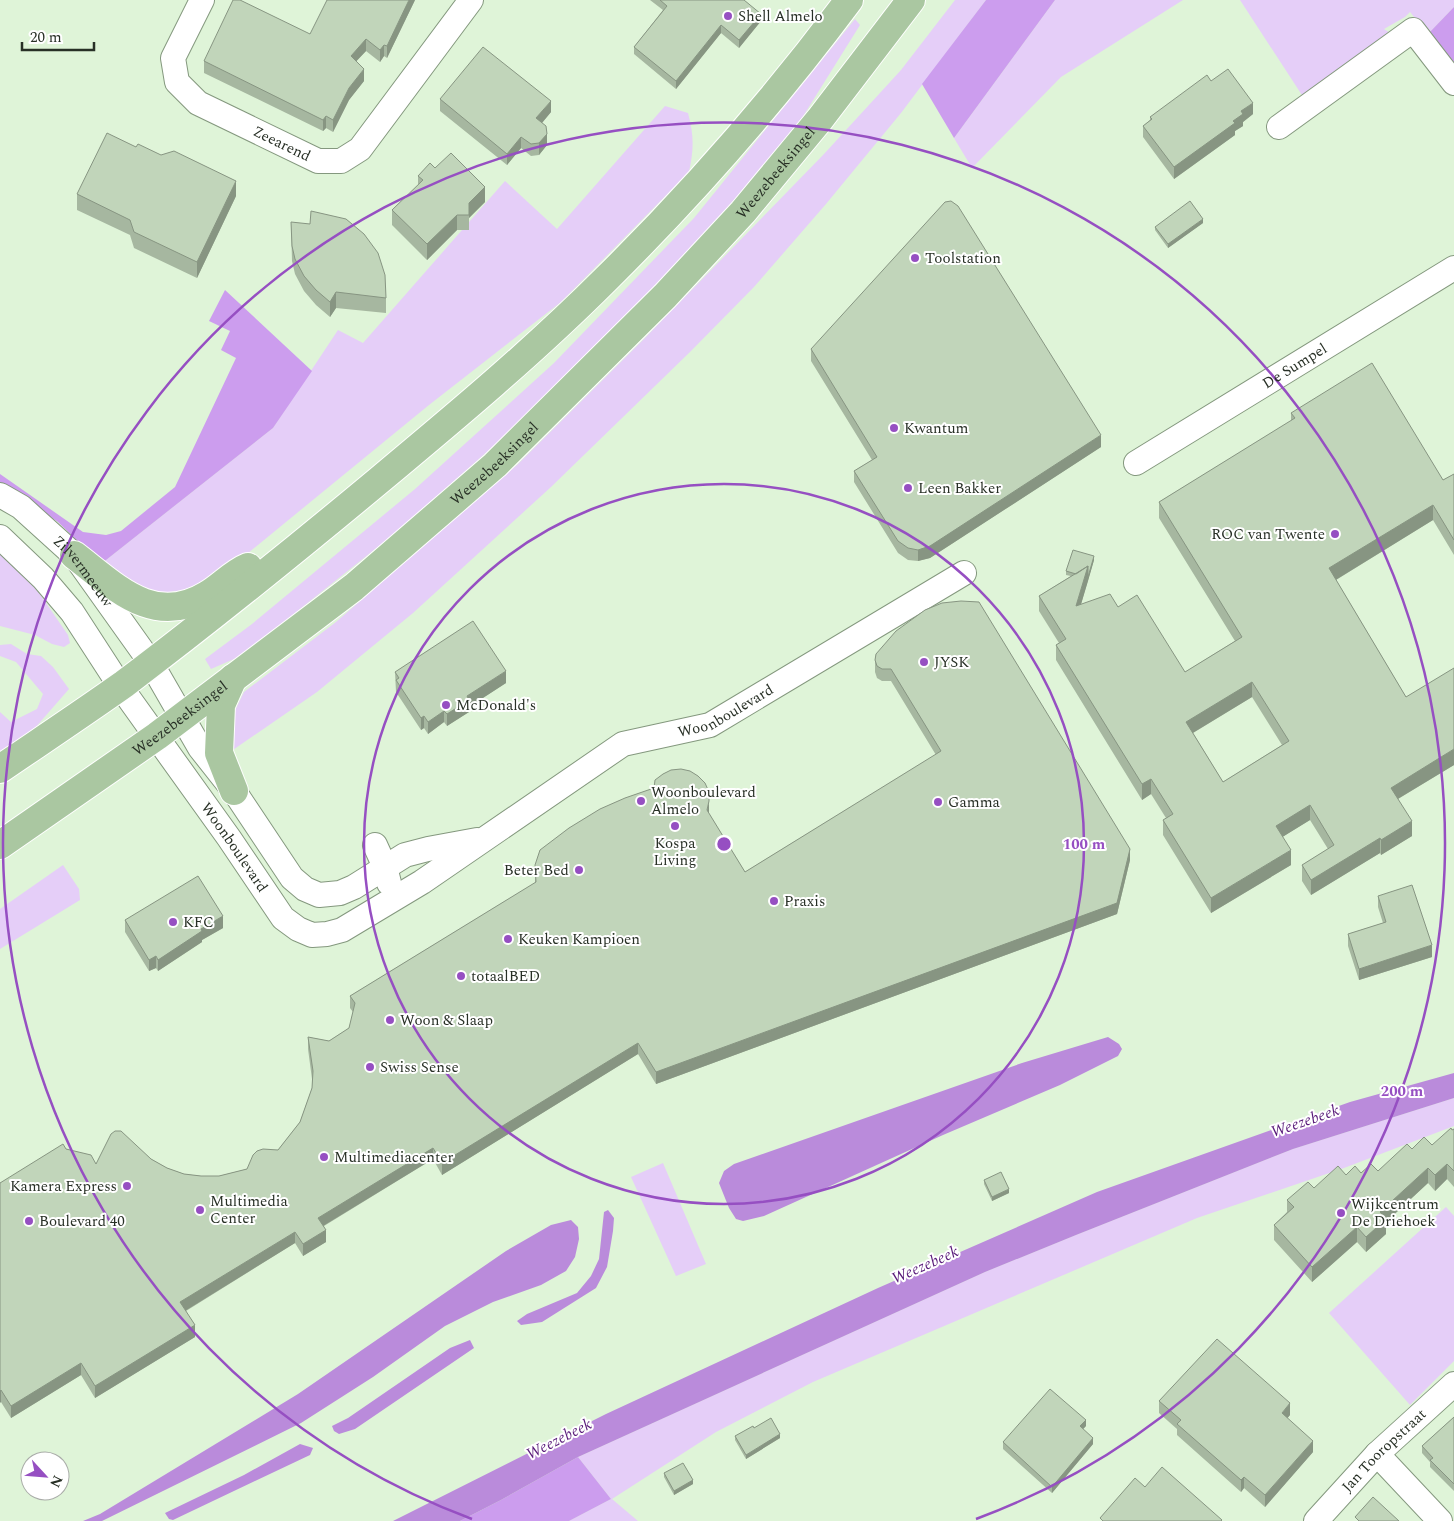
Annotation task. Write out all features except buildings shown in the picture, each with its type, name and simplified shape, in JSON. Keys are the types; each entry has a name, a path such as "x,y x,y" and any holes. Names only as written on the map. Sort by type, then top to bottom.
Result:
{"main road":[{"path":"0,769 120,686 214,616 452,420 606,279 708,173 779,89 849,0"},
{"name":"Weezebeeksingel","path":"0,845 157,736 354,587 495,465 665,296 743,212 820,119 911,0"},
{"path":"74,555 128,596 153,607 179,607 205,596 245,568 294,550"},
{"path":"234,678 221,706 219,753 234,791"}],"street":[{"name":"Zeearend","path":"202,0 173,58 178,82 198,103 318,161 341,161 360,149 471,0"},
{"path":"1279,127 1413,30 1454,84"},
{"name":"De Sumpel","path":"1136,463 1454,268"},
{"name":"Zilvermeeuw","path":"0,495 21,507 74,555 151,663"},
{"path":"0,537 43,578 72,612 120,686"},
{"name":"Woonboulevard","path":"120,686 229,838 283,918 298,929 312,935 327,934 342,930 422,882 623,744 710,725 964,573"},
{"name":"Woonboulevard","path":"151,663 200,748 234,791 292,878 305,889 319,895 340,893 354,887 405,855 486,839"},
{"path":"375,845 390,881 389,891 383,906"},
{"name":"Jan Tooropstraat","path":"1316,1521 1377,1454 1454,1384"},
{"path":"1377,1454 1440,1521"}],"shaded area":[{"path":"955,0 986,0 901,113 754,287 551,487 413,613 317,692 227,754 225,731 244,692 336,622 517,465 644,339 824,154 901,70"},
{"path":"986,0 1055,0 954,138 922,84"},
{"path":"1055,0 1183,0 1061,77 972,168 954,138"},
{"path":"1240,0 1454,0 1454,7 1428,34 1410,12 1384,29 1404,42 1311,109"},
{"path":"1454,7 1454,68 1428,34"},
{"path":"855,19 860,25 792,134 712,225 588,356 507,434 399,530 241,656 211,669 205,659 252,624 415,489 554,363 694,218"},
{"path":"665,106 688,113 693,142 689,172 561,302 429,405 242,558 208,581 183,590 163,593 149,592 101,564 273,428 338,330 363,343 505,181 557,229"},
{"path":"225,290 312,371 273,428 101,564 58,522 0,483 0,474 83,532 106,535 121,531 175,487 236,358 221,350 230,331 209,321"},
{"path":"0,551 33,584 68,635 70,643 64,647 52,644 35,635 0,626"},
{"path":"11,644 27,654 41,656 53,667 69,689 35,728 0,752 0,712 11,722 37,709 43,694 16,662 0,656 0,645"},
{"path":"63,865 79,889 80,900 0,949 0,909"},
{"path":"1454,1098 1454,1126 1344,1168 1197,1218 813,1382 716,1432 612,1499 638,1521 569,1521 611,1499 578,1457 985,1272 1293,1149"},
{"path":"663,1163 706,1264 676,1276 631,1177"},
{"path":"1446,1207 1454,1216 1454,1361 1410,1405 1329,1313"},
{"path":"578,1457 611,1499 569,1521 460,1521 501,1500"}],"water":[{"path":"1108,1037 1119,1044 1122,1049 1118,1056 1060,1085 943,1135 764,1216 743,1221 736,1219 729,1208 719,1183 724,1171 734,1164 1022,1063"},
{"name":"Weezebeek","path":"1454,1073 1454,1098 1293,1149 985,1272 578,1457 460,1521 393,1521 606,1414 878,1288 1097,1192 1350,1102"},
{"path":"608,1210 614,1218 613,1231 607,1267 596,1288 542,1322 521,1325 517,1321 527,1314 577,1293 591,1276 599,1259 604,1212"},
{"path":"571,1220 578,1227 579,1239 575,1257 566,1271 541,1285 493,1302 445,1326 373,1377 301,1423 102,1521 83,1521 100,1514 298,1394 506,1251 551,1225"},
{"path":"470,1340 474,1348 355,1429 339,1434 334,1431 332,1426 348,1418 450,1348"},
{"path":"300,1444 313,1448 310,1455 173,1520 169,1519 165,1513 244,1475"}],"place":[{"name":"Shell Almelo","path":"728,16"},
{"name":"Toolstation","path":"915,258"},
{"name":"Kwantum","path":"894,428"},
{"name":"Leen Bakker","path":"908,488"},
{"name":"ROC van Twente","path":"1335,534"},
{"name":"JYSK","path":"924,662"},
{"name":"McDonald's","path":"446,705"},
{"name":"Woonboulevard Almelo","path":"641,801"},
{"name":"Gamma","path":"938,802"},
{"name":"Kospa Living","path":"675,826"},
{"name":"Beter Bed","path":"579,870"},
{"name":"Praxis","path":"774,901"},
{"name":"KFC","path":"173,922"},
{"name":"Keuken Kampioen","path":"508,939"},
{"name":"totaalBED","path":"461,976"},
{"name":"Woon & Slaap","path":"390,1020"},
{"name":"Swiss Sense","path":"370,1067"},
{"name":"Multimediacenter","path":"324,1157"},
{"name":"Kamera Express","path":"127,1186"},
{"name":"Multimedia Center","path":"200,1210"},
{"name":"Wijkcentrum De Driehoek","path":"1341,1213"},
{"name":"Boulevard 40","path":"29,1221"}]}
